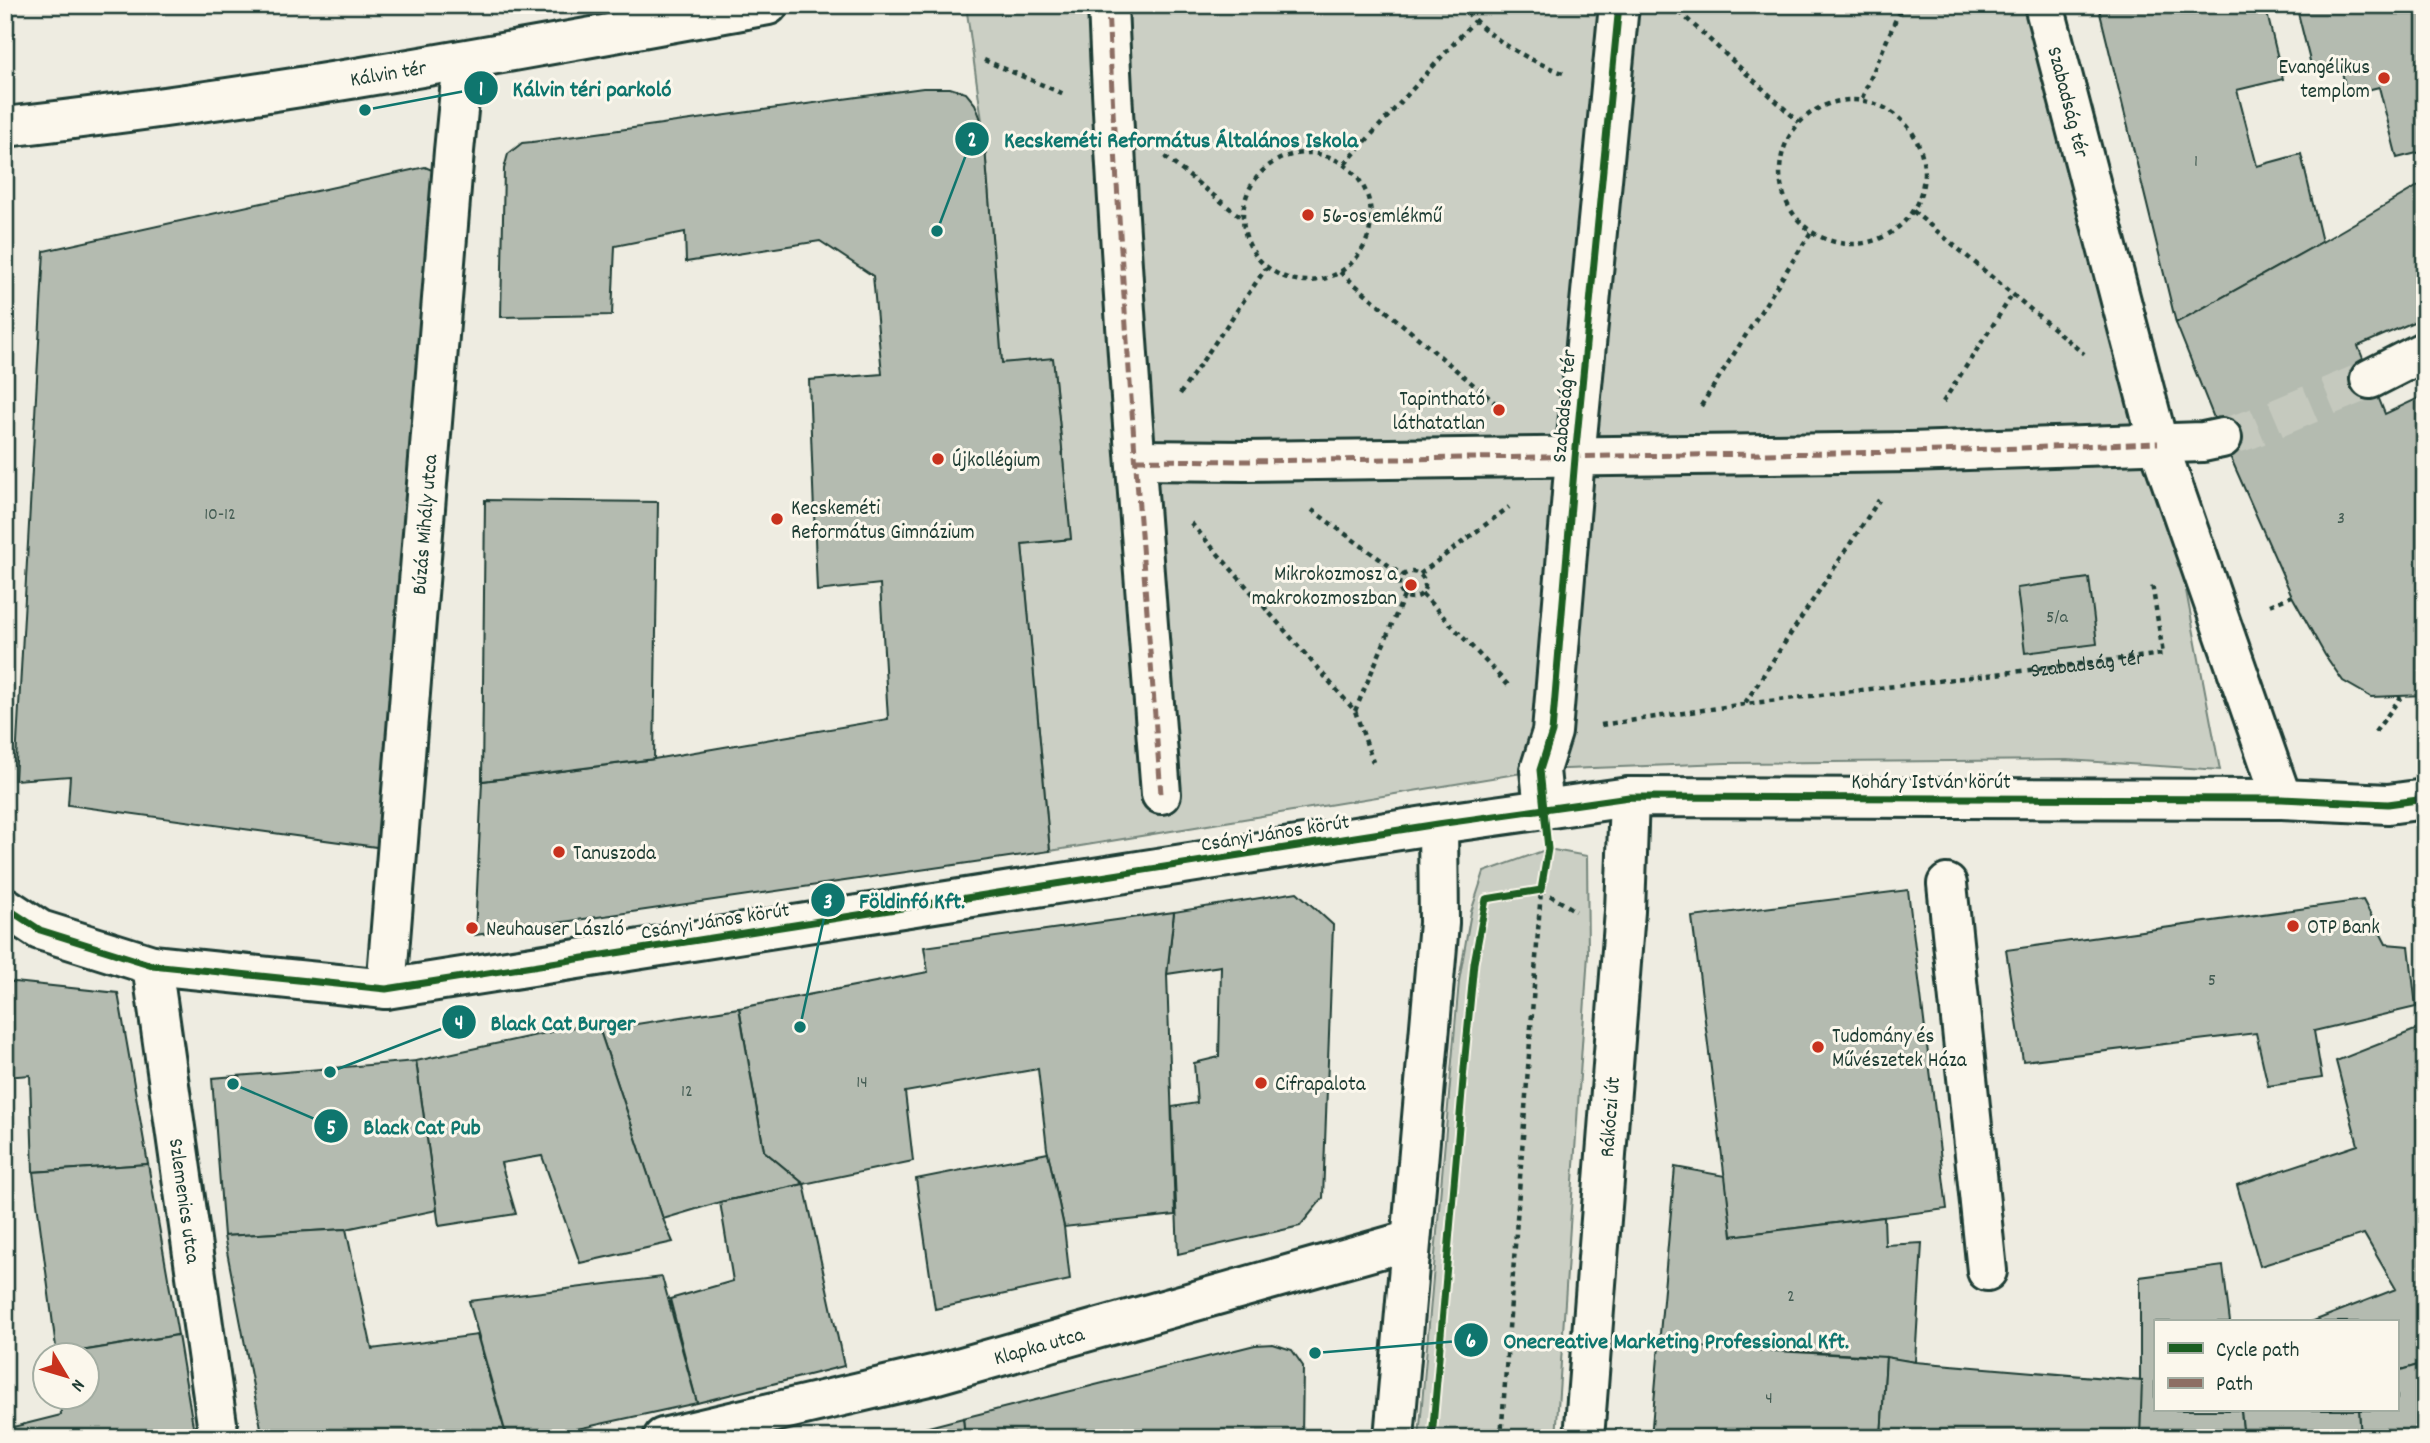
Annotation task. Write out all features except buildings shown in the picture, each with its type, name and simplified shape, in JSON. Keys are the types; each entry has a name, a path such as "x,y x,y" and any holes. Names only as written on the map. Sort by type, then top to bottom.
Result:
{"street":[{"name":"Kálvin tér","path":"5,127 105,116 463,60 768,5"},
{"path":"1108,5 1136,460 1161,794"},
{"name":"Szabadság tér","path":"1544,810 1540,770 1552,732 1566,456 1619,5"},
{"name":"Szabadság tér","path":"2044,5 2158,443 2282,799"},
{"name":"Búzás Mihály utca","path":"386,989 463,60"},
{"path":"2370,379 2425,351"},
{"path":"2158,443 2203,442 2222,438"},
{"name":"Szabadság tér","path":"1136,460 1246,461 1924,452 2158,443"},
{"name":"Koháry István körút","path":"1438,824 1629,797 2282,799 2388,804 2425,799"},
{"name":"Rákóczi út","path":"1584,1438 1625,911 1629,797"},
{"path":"1394,1438 1439,923 1438,824"},
{"name":"Csányi János körút","path":"5,907 23,928 152,965 386,989 1438,824"},
{"path":"1947,884 1987,1271"},
{"name":"Szlemenics utca","path":"152,965 219,1438"},
{"name":"Klapka utca","path":"663,1438 937,1374 1411,1240"}],"path":[{"path":"1460,5 1474,21 1504,45 1537,64 1573,76 1611,82"},
{"path":"1672,5 1799,122"},
{"path":"1862,99 1902,5"},
{"path":"1345,164 1474,21"},
{"path":"1862,99 1882,104 1900,116 1914,132 1922,150 1925,171 1922,192 1913,211 1898,228 1878,239 1856,245 1832,242 1811,232 1796,218 1785,200 1779,180 1780,159 1787,139 1799,122 1828,103 1862,99"},
{"path":"1311,153 1345,164 1368,195 1372,220 1370,233 1360,255 1340,272 1328,278 1290,280 1266,268 1245,237 1242,218 1244,201 1251,184 1262,170 1277,160 1294,154 1311,153"},
{"path":"1913,211 2093,362"},
{"path":"1670,456 1811,232"},
{"path":"1136,460 1266,268"},
{"path":"1246,461 1402,575"},
{"path":"1191,523 1355,711 1373,762"},
{"path":"1413,571 1420,574 1425,584 1422,594 1410,598 1404,596 1399,590 1398,582 1402,575 1413,571"},
{"path":"1422,594 1552,732"},
{"path":"1355,711 1404,596"},
{"path":"2270,605 2292,596"},
{"path":"2375,732 2402,697"},
{"path":"1501,1438 1541,890 1548,849 1544,810"},
{"path":"1530,891 1541,890"}],"shaded area":[{"path":"966,5 2045,5 2158,443 2220,770 2067,760 1726,763 1540,770 1050,851 1022,544 1071,539 1053,359 1002,363 984,135"},
{"path":"1548,849 1587,856 1588,954 1556,1438 1419,1438 1459,981 1471,912 1484,872"}],"tunnel":[{"path":"2222,438 2251,429 2370,379"}],"marked path":[{"path":"1108,5 1124,301 1161,794"},
{"path":"1136,460 1246,461 1910,452 2158,443"}],"cycle path":[{"path":"1432,1438 1474,963 1486,899 1541,890 1548,849 1540,770 1552,732 1575,458 1619,5"},
{"path":"5,907 40,930 152,965 386,989 1438,824 1629,797 2282,799 2388,804 2425,799"}],"place":[{"name":"Evangélikus templom","path":"2384,78"},
{"name":"Kálvin téri parkoló","path":"365,110"},
{"name":"56-os emlékmű","path":"1308,215"},
{"name":"Kecskeméti Református Általános Iskola","path":"937,231"},
{"name":"Tapintható láthatatlan","path":"1499,410"},
{"name":"Újkollégium","path":"938,459"},
{"name":"Kecskeméti Református Gimnázium","path":"777,519"},
{"name":"Mikrokozmosz a makrokozmoszban","path":"1411,585"},
{"name":"Tanuszoda","path":"559,852"},
{"name":"OTP Bank","path":"2293,926"},
{"name":"Neuhauser László","path":"472,928"},
{"name":"Földinfó Kft.","path":"800,1027"},
{"name":"Tudomány és Művészetek Háza","path":"1818,1047"},
{"name":"Black Cat Burger","path":"330,1072"},
{"name":"Cifrapalota","path":"1261,1083"},
{"name":"Black Cat Pub","path":"233,1084"},
{"name":"Onecreative Marketing Professional Kft.","path":"1315,1353"}]}
